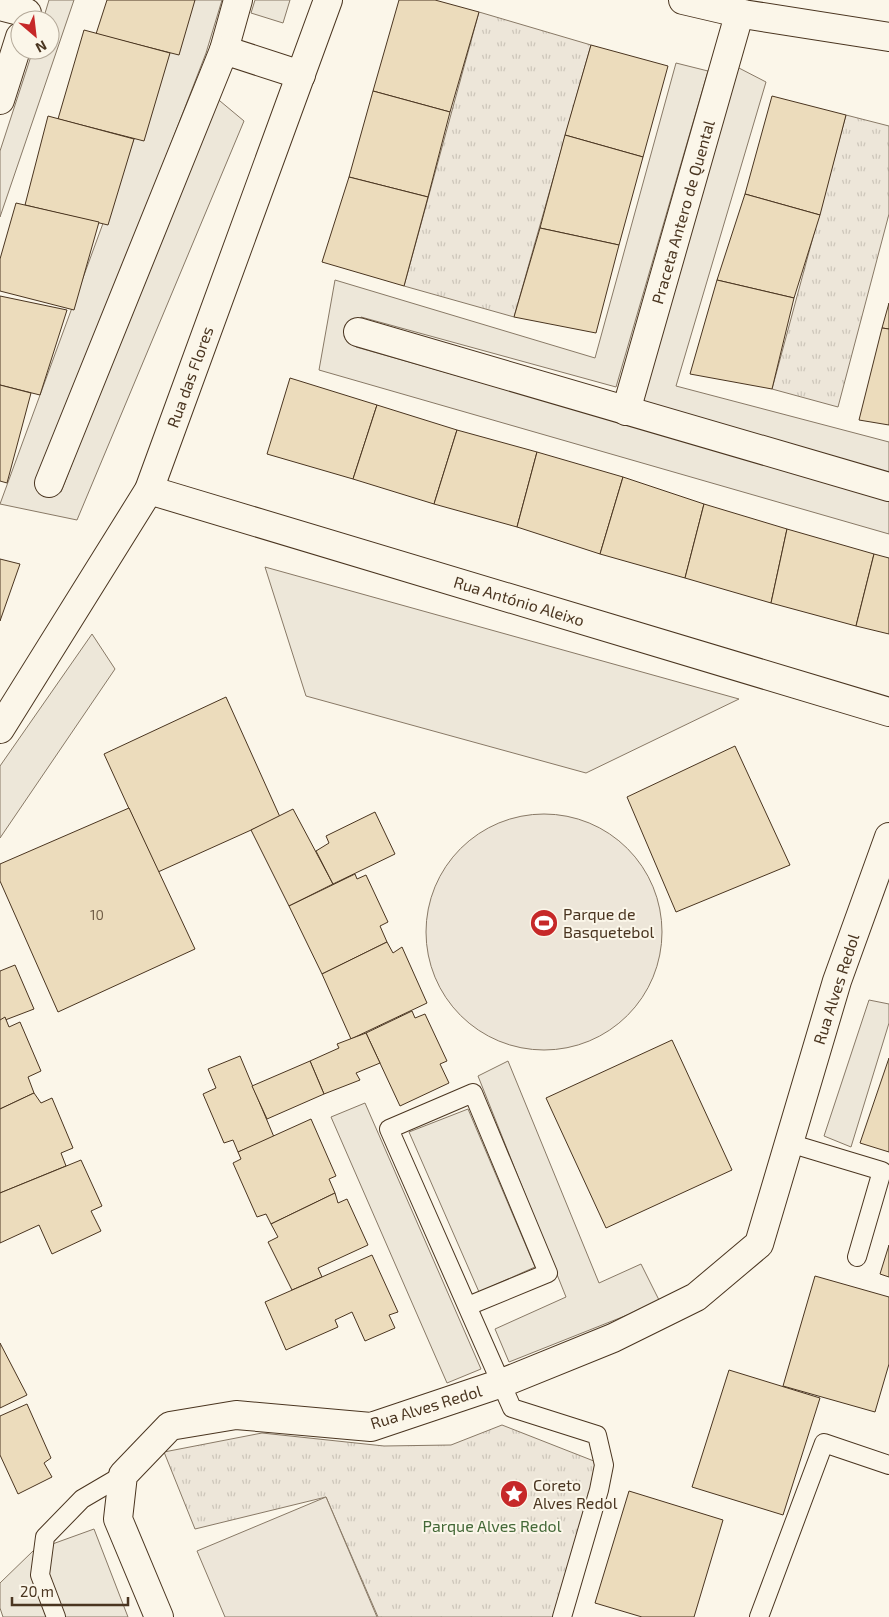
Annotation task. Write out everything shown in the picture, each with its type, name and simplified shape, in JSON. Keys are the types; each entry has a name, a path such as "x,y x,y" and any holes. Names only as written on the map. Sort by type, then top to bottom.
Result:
{"street":[{"path":"48,483 224,50 238,0"},
{"name":"Rua das Flores","path":"0,729 149,490 328,0"},
{"path":"684,0 743,14 889,37"},
{"name":"Praceta Antero de Quental","path":"626,411 737,22 743,14"},
{"path":"224,50 301,75"},
{"path":"0,100 13,60"},
{"path":"358,332 889,488"},
{"name":"Rua António Aleixo","path":"149,490 889,712"},
{"name":"Rua Alves Redol","path":"123,1475 170,1426 236,1415 370,1427 502,1383 613,1338 696,1297 759,1244 837,981 889,837"},
{"path":"123,1475 118,1519 159,1617"}],"lane":[{"path":"468,1306 548,1272 473,1093 389,1129 512,1408 597,1435 604,1465 599,1490 562,1617"},
{"path":"789,1143 882,1171 857,1257"},
{"path":"759,1617 824,1443 889,1465"},
{"path":"56,1617 40,1575 45,1537 82,1499 123,1475"}],"green space":[{"path":"479,12 591,45 514,317 404,286"},
{"path":"846,115 889,126 889,214 838,407 772,389"},
{"name":"Parque de Basquetebol","path":"532,814 556,814 578,819 600,828 628,848 642,866 653,887 660,909 662,932 660,955 653,977 642,998 628,1016 600,1036 578,1045 556,1050 532,1050 510,1045 488,1036 460,1016 440,988 431,966 426,944 426,920 431,898 440,876 460,848 488,828 510,819"},
{"name":"Parque Alves Redol","path":"502,1425 604,1465 562,1617 378,1617 326,1497 195,1529 164,1452 262,1433 384,1446 451,1445"},
{"path":"326,1497 377,1617 225,1617 197,1551"}],"shaded area":[{"path":"49,0 74,0 60,41 60,10 46,10"},
{"path":"185,0 222,0 206,53 39,485 61,492 214,96 244,121 77,520 0,504"},
{"path":"255,0 290,0 283,23 251,13"},
{"path":"30,60 54,60 0,217 0,151"},
{"path":"676,63 708,71 616,387 361,317 356,347 889,498 889,534 319,370 335,280 595,358"},
{"path":"737,67 766,82 676,386 889,442 889,474 642,405"},
{"path":"265,567 739,699 586,773 306,696"},
{"path":"92,634 115,669 0,838 0,766"},
{"path":"869,1000 889,1004 889,1023 851,1147 824,1136"},
{"path":"508,1061 599,1283 641,1264 660,1302 509,1362 495,1329 566,1297 478,1076"},
{"path":"365,1103 481,1369 447,1383 331,1117"},
{"path":"468,1109 535,1267 479,1292 409,1132"},
{"path":"94,1529 128,1617 3,1617 0,1608 0,1583 33,1551"}],"building":[{"path":"107,0 195,0 179,55 96,34"},
{"path":"399,0 435,0 479,12 450,112 373,91"},
{"path":"84,30 170,53 144,141 58,119"},
{"path":"591,45 668,66 643,157 565,135"},
{"path":"373,91 450,112 428,197 349,177"},
{"path":"772,96 846,115 820,215 745,194"},
{"path":"48,116 134,139 108,225 25,205"},
{"path":"565,135 643,157 619,245 540,228"},
{"path":"349,177 428,197 404,286 322,262"},
{"path":"745,194 820,215 794,298 717,280"},
{"path":"16,203 99,222 74,310 0,291 0,259"},
{"path":"540,228 619,245 596,333 514,317"},
{"path":"717,280 794,298 772,389 690,374"},
{"path":"0,296 67,310 40,395 0,385"},
{"path":"889,303 889,329 882,328"},
{"path":"882,328 889,329 889,425 859,420"},
{"path":"290,378 377,405 353,479 267,454"},
{"path":"0,385 31,393 7,483 0,481"},
{"path":"377,405 457,430 434,504 353,479"},
{"path":"457,430 537,452 517,527 434,504"},
{"path":"537,452 623,477 600,554 517,527"},
{"path":"623,477 704,504 685,578 600,554"},
{"path":"704,504 787,529 771,603 685,578"},
{"path":"787,529 874,554 856,626 771,603"},
{"path":"874,554 889,558 889,634 856,626"},
{"path":"0,559 20,564 0,621"},
{"path":"226,697 280,817 158,872 104,754"},
{"path":"735,746 790,865 676,912 627,797"},
{"path":"129,808 195,949 58,1012 0,881 0,864"},
{"path":"293,809 333,884 289,906 251,830"},
{"path":"375,812 395,854 333,884 316,851 329,843 326,836"},
{"path":"355,874 357,879 366,875 388,922 380,926 387,942 322,974 289,906"},
{"path":"387,942 393,953 402,947 427,1003 351,1039 322,974"},
{"path":"15,965 34,1009 0,1022 0,971"},
{"path":"412,1011 415,1018 425,1014 447,1061 440,1064 449,1083 400,1106 366,1033"},
{"path":"5,1017 9,1027 20,1022 41,1071 28,1077 34,1093 0,1109 0,1020"},
{"path":"366,1033 380,1063 356,1073 360,1080 324,1094 310,1061 339,1048 337,1044"},
{"path":"672,1040 732,1170 606,1228 546,1098"},
{"path":"240,1056 274,1137 238,1152 233,1140 224,1143 203,1094 216,1088 208,1069"},
{"path":"889,1058 889,1152 860,1143"},
{"path":"310,1061 324,1094 267,1119 252,1086"},
{"path":"34,1093 41,1103 52,1098 73,1148 61,1153 66,1166 0,1193 0,1109"},
{"path":"311,1119 336,1176 329,1179 335,1193 271,1224 266,1214 257,1217 233,1163 241,1159 238,1152"},
{"path":"81,1160 102,1206 91,1211 101,1231 52,1254 39,1225 0,1243 0,1193"},
{"path":"335,1193 338,1203 347,1199 368,1245 318,1268 322,1277 292,1290 268,1242 278,1237 271,1224"},
{"path":"889,1245 889,1277 880,1274"},
{"path":"372,1255 398,1312 389,1315 395,1328 365,1341 352,1312 335,1320 338,1327 286,1350 265,1302"},
{"path":"815,1276 889,1297 889,1364 875,1412 783,1386"},
{"path":"0,1343 27,1395 0,1408"},
{"path":"729,1370 820,1398 783,1515 692,1487"},
{"path":"27,1404 51,1458 44,1463 52,1477 18,1494 0,1455 0,1416"},
{"path":"629,1491 723,1520 694,1617 642,1617 595,1603"}],"place":[{"name":"Parque de Basquetebol","path":"544,923"},
{"name":"Coreto Alves Redol","path":"514,1494"}]}
